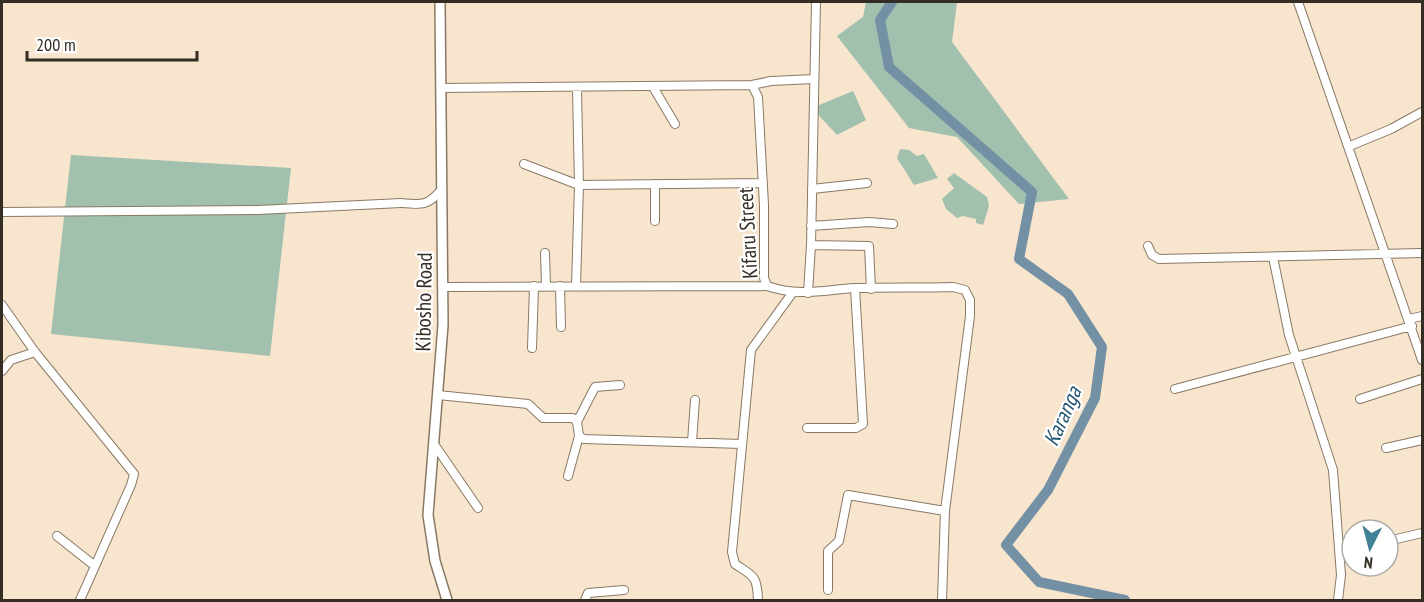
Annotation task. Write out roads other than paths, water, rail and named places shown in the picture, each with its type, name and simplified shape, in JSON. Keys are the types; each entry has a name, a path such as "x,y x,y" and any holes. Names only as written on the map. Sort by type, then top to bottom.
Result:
{"main road":[{"name":"Kibosho Road","path":"440,2 443,287 438,395 428,515 435,561 447,600"}],"street":[{"path":"808,293 816,2"},
{"path":"1298,2 1388,254 1421,350 1422,360"},
{"path":"442,88 577,89 752,85 778,80 814,79"},
{"name":"Kifaru Street","path":"752,85 758,97 763,183 764,278 767,286 808,293 855,288 959,287 965,290 970,300 945,511 942,600"},
{"path":"653,87 675,124"},
{"path":"576,286 579,185 577,89"},
{"path":"1350,146 1391,129 1422,112"},
{"path":"524,164 579,185 763,183"},
{"path":"812,189 867,183"},
{"path":"655,184 655,221"},
{"path":"2,212 258,210 401,203 421,206 432,201 442,189"},
{"path":"811,226 869,222 894,224"},
{"path":"811,245 869,246 871,289"},
{"path":"1148,246 1152,255 1159,259 1422,253"},
{"path":"545,253 546,286"},
{"path":"1272,257 1296,358 1334,470 1341,574 1338,600"},
{"path":"532,348 534,286"},
{"path":"560,286 561,327"},
{"path":"443,287 767,286"},
{"path":"807,428 856,428 863,424 855,288"},
{"path":"758,600 754,575 735,564 732,558 753,345 793,292"},
{"path":"2,305 35,352 134,474 80,600"},
{"path":"1175,389 1296,358 1410,322 1422,316"},
{"path":"2,371 10,360 35,352"},
{"path":"1360,399 1422,379"},
{"path":"568,476 579,436 577,422 595,387 620,385"},
{"path":"438,395 528,404 543,418 571,417 577,422"},
{"path":"692,442 695,400"},
{"path":"579,436 590,440 742,444"},
{"path":"1386,448 1422,440"},
{"path":"434,444 478,508"},
{"path":"828,590 828,551 839,541 848,495 945,511"},
{"path":"1400,538 1422,533"},
{"path":"57,536 95,566"},
{"path":"585,600 588,593 624,590"}],"waterway":[{"name":"Karanga","path":"892,2 880,20 889,67 1032,192 1019,259 1068,294 1102,347 1095,398 1048,490 1006,545 1039,582 1125,600"}]}
